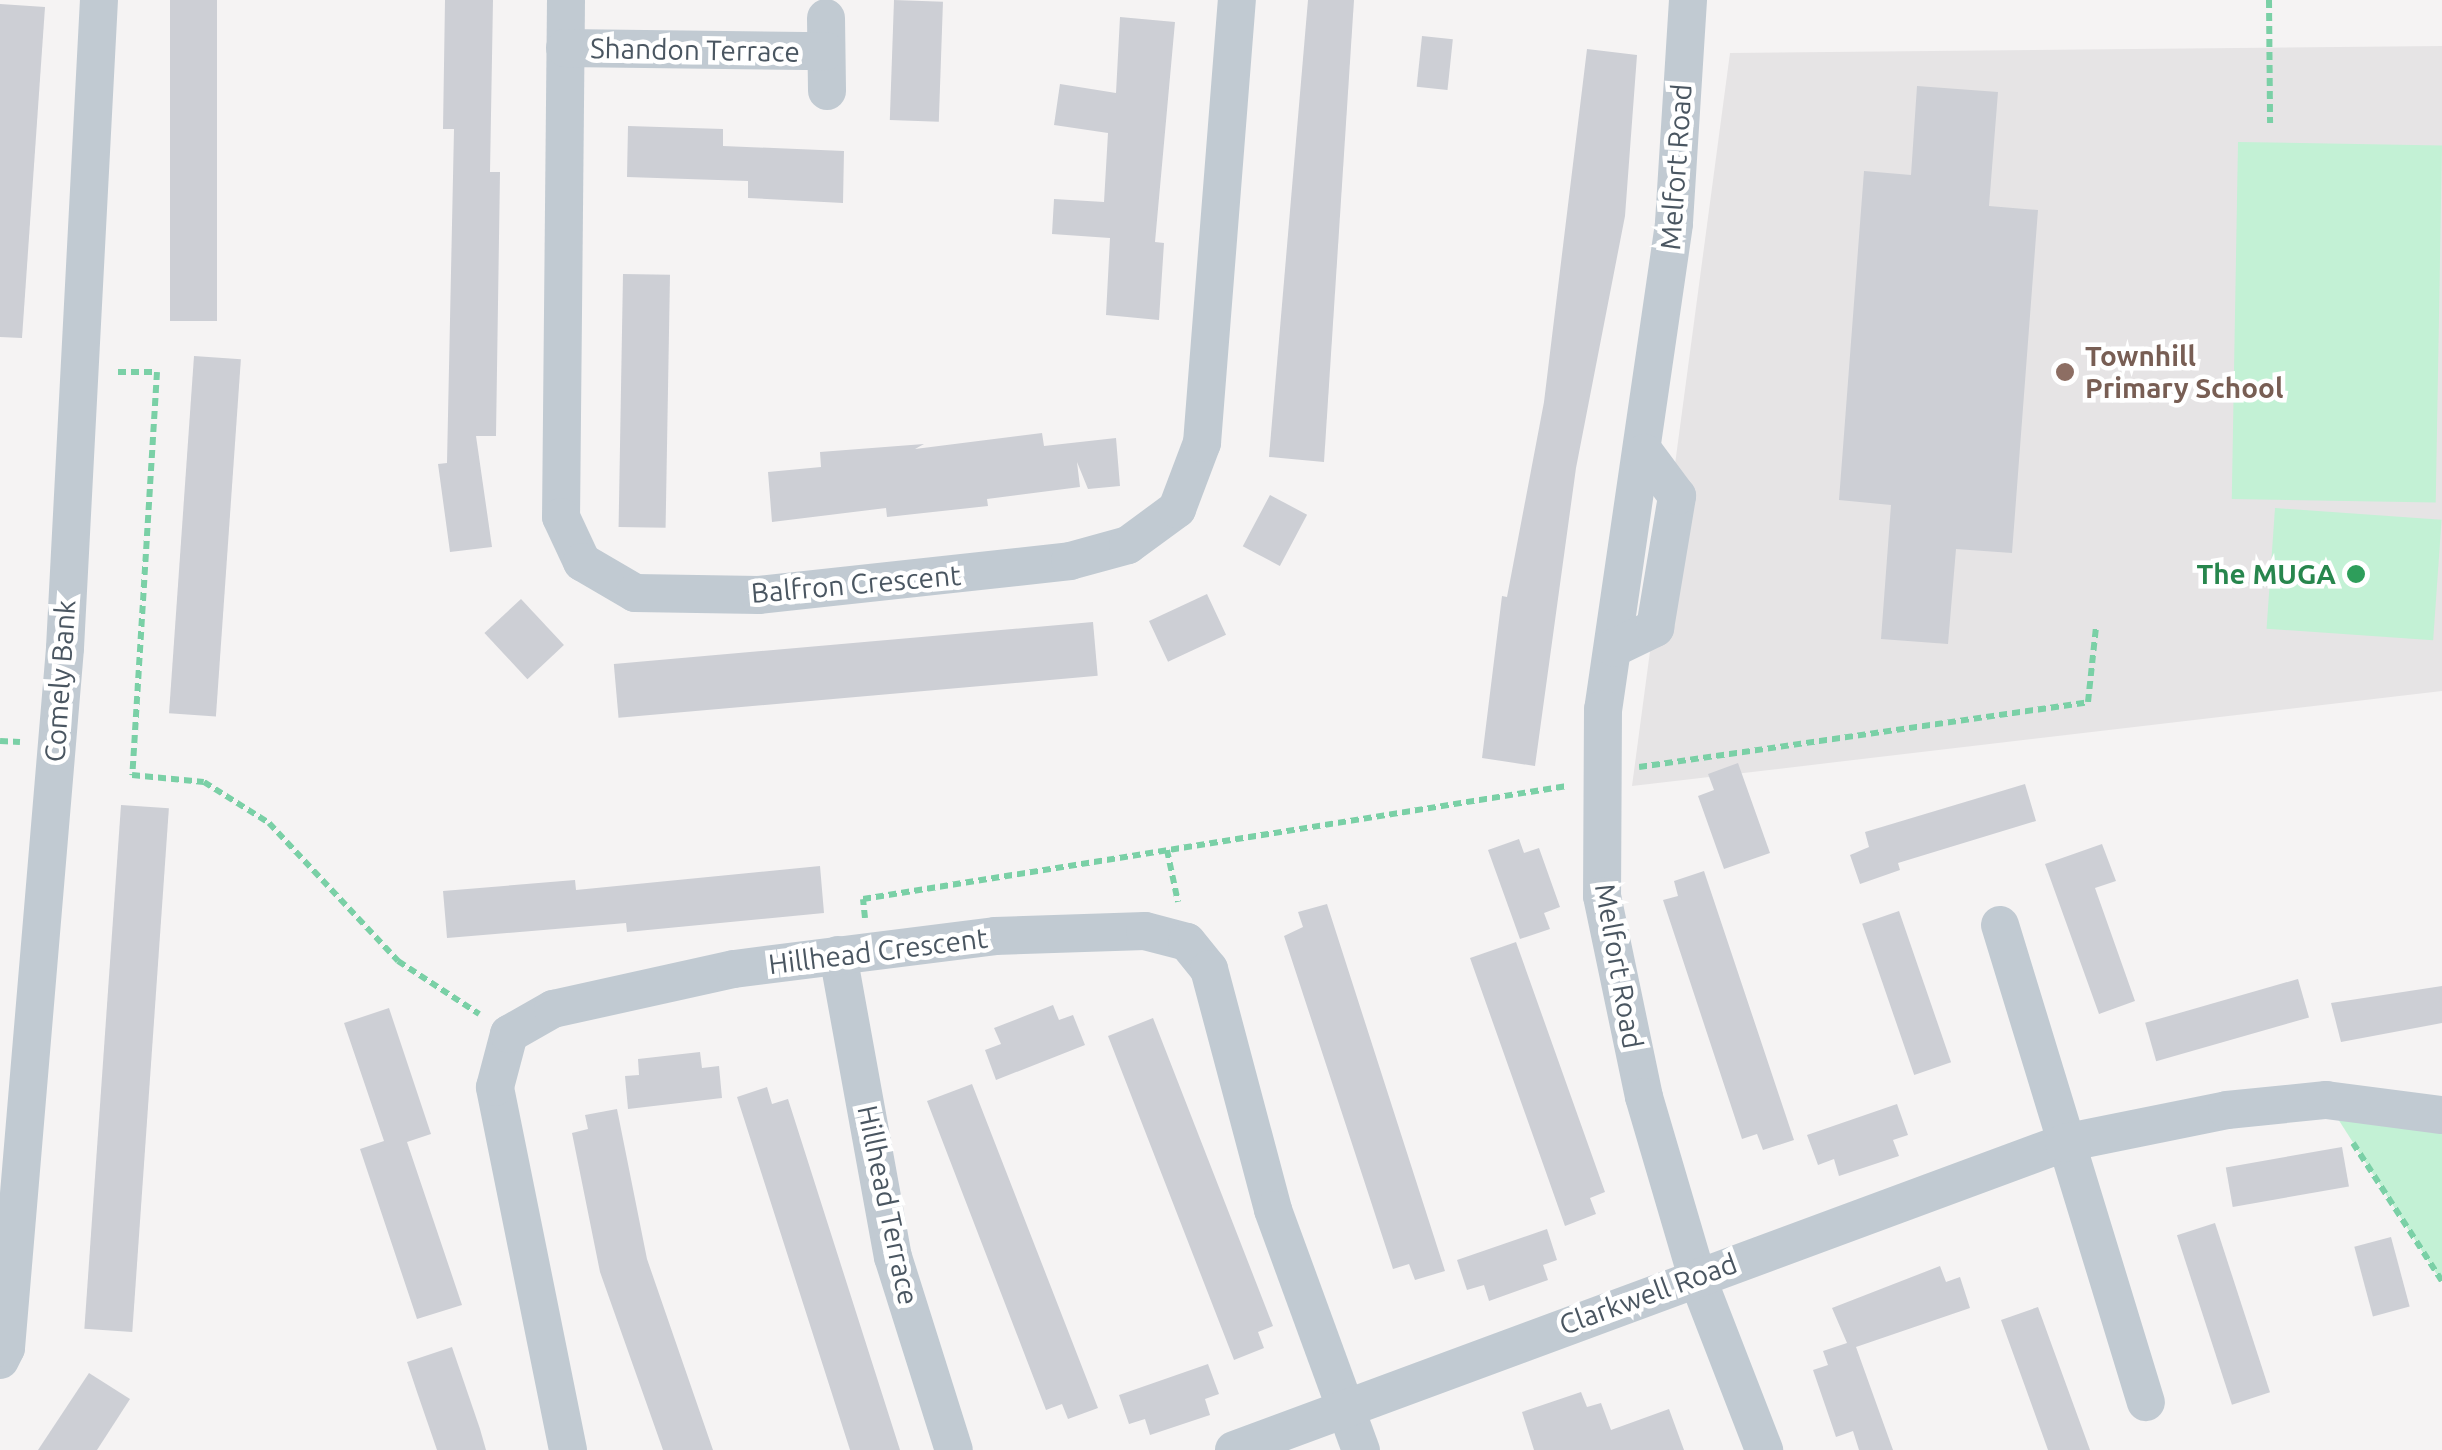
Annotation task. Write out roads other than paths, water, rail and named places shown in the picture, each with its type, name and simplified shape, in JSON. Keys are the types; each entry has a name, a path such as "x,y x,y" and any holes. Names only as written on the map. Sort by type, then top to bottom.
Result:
{"street":[{"name":"Comely Bank","path":"0,1360 6,1348 65,648 75,372 98,0"},
{"name":"Balfron Crescent","path":"566,0 561,517 582,562 635,593 777,594 1070,561 1128,545 1177,509 1202,443 1236,0"},
{"name":"Melfort Road","path":"1688,0 1674,224 1645,452 1603,709 1602,896 1616,984 1696,1276 1764,1450"},
{"name":"Shandon Terrace","path":"565,48 826,34 827,91"},
{"path":"2000,926 2146,1402"},
{"name":"Hillhead Crescent","path":"568,1450 494,1087 509,1034 553,1009 734,969 996,936 1145,930 1187,942 1209,969 1273,1210 1360,1450"},
{"name":"Hillhead Terrace","path":"854,954 894,1257 954,1450"},
{"name":"Clarkwell Road","path":"1234,1450 2064,1143 2226,1110 2326,1100 2442,1116"}],"place":[{"name":"Townhill Primary School","path":"2065,372"},
{"name":"The MUGA","path":"2356,574"}]}
